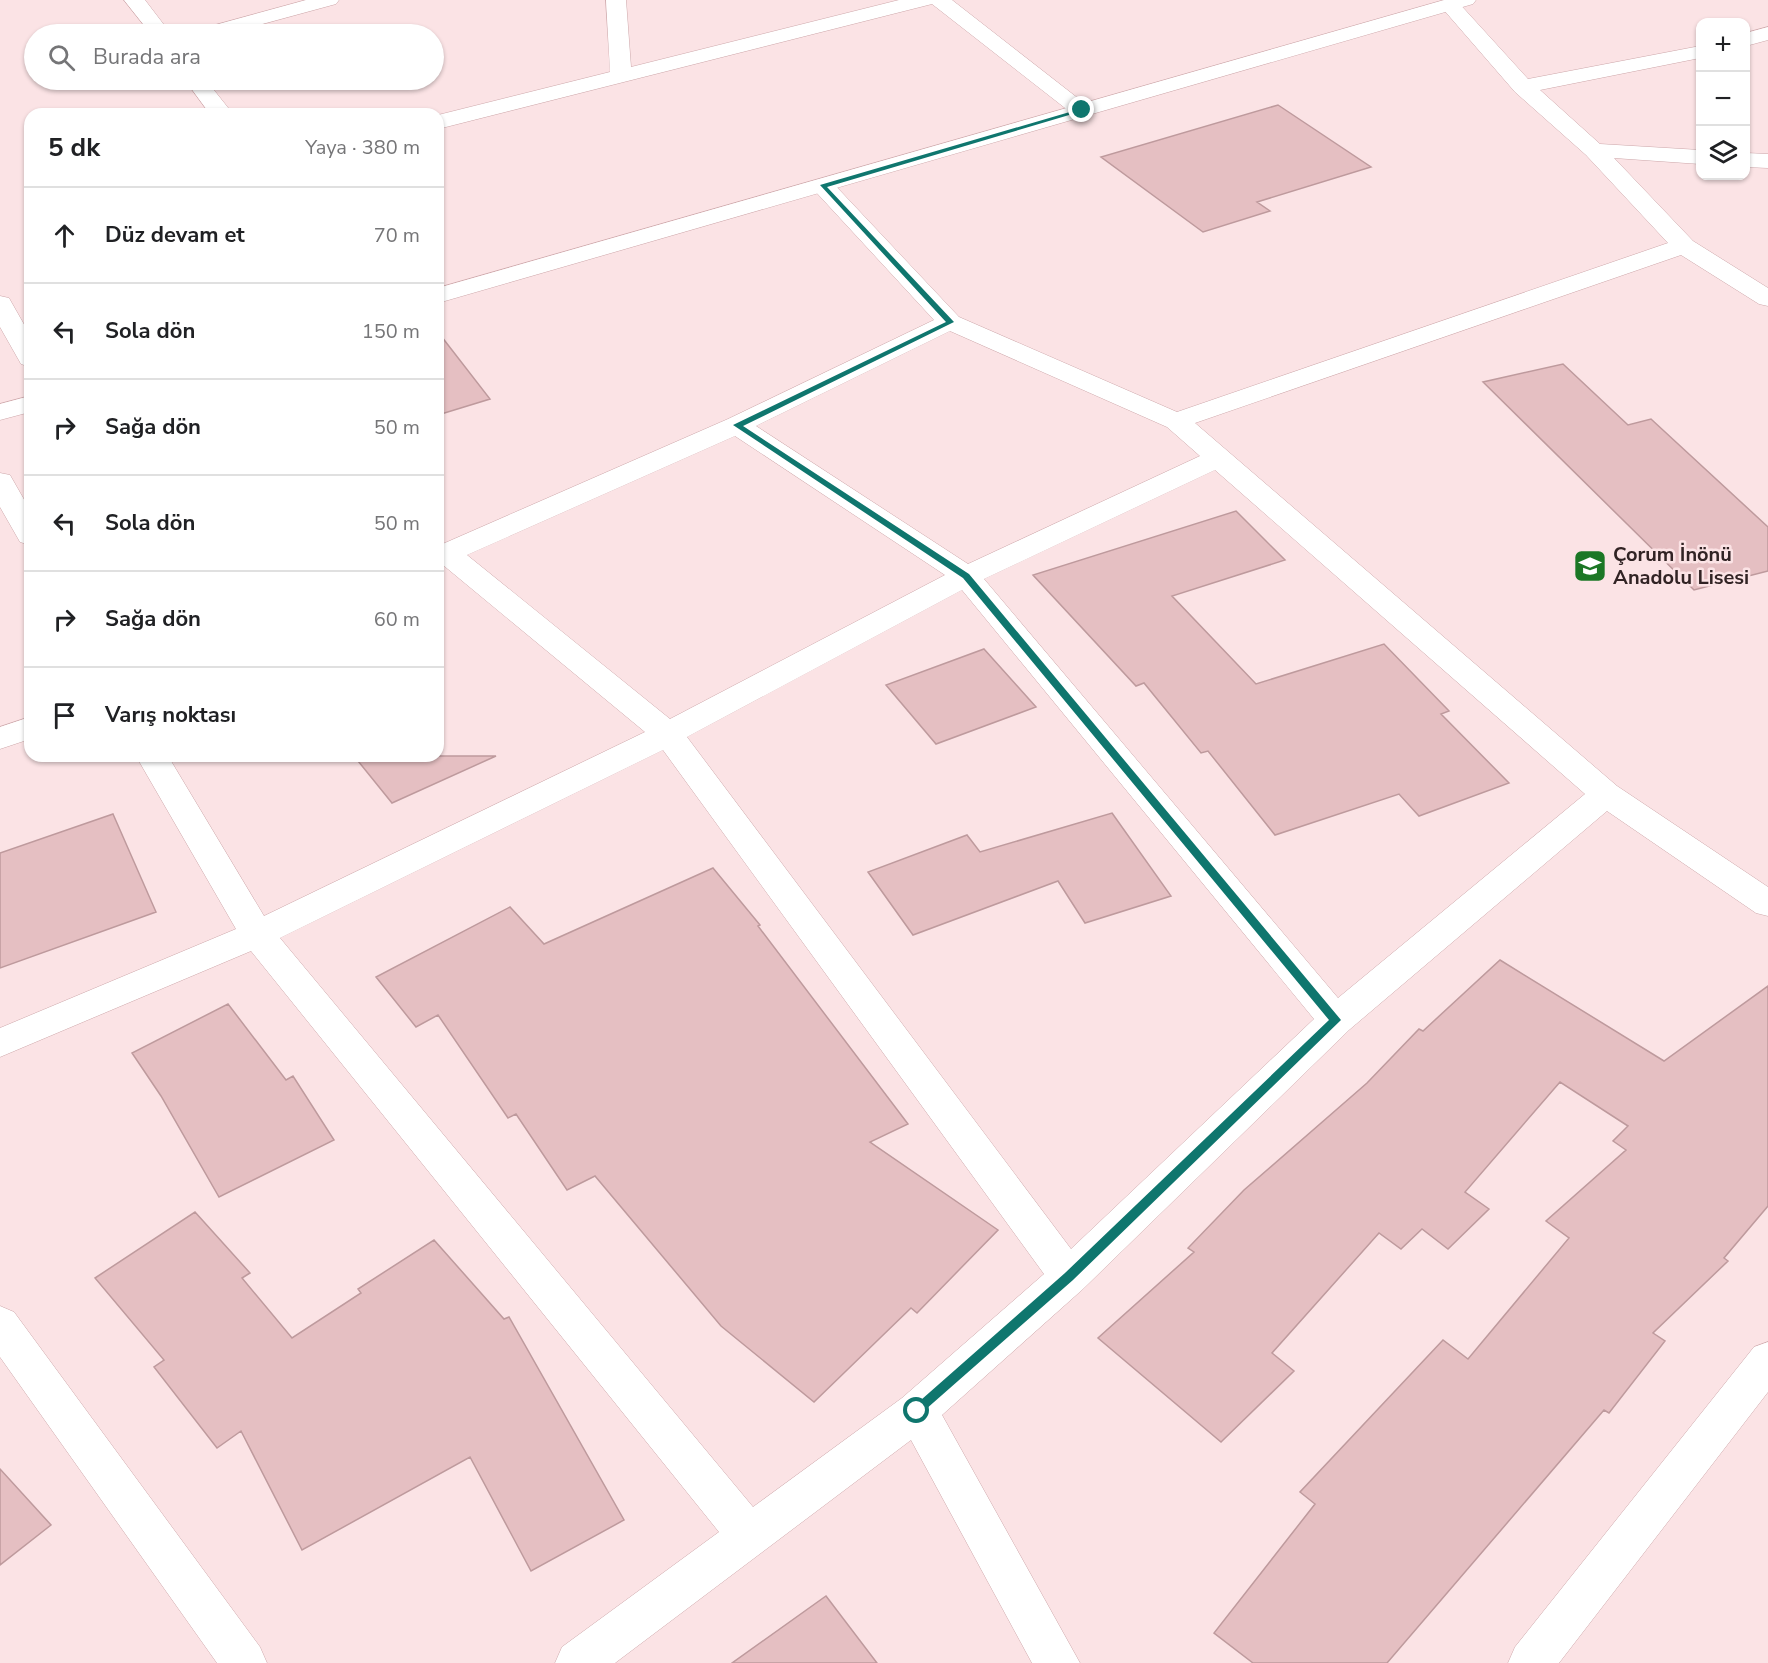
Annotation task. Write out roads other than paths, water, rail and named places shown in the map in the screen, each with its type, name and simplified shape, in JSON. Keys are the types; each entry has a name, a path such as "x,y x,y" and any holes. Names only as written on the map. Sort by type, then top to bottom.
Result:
{"street":[{"path":"134,0 153,24"},
{"path":"241,24 329,0"},
{"path":"616,0 621,76"},
{"path":"444,120 891,4 924,0"},
{"path":"939,0 1082,110"},
{"path":"444,294 1458,2 1523,87 1594,150 1684,246 1768,299"},
{"path":"1750,39 1768,33"},
{"path":"1523,87 1696,53"},
{"path":"203,90 217,108"},
{"path":"1594,150 1696,157"},
{"path":"1750,159 1768,161"},
{"path":"823,186 950,322 1176,420 1606,794 1768,904"},
{"path":"1176,420 1684,246"},
{"path":"0,303 24,348"},
{"path":"444,555 737,425 950,322"},
{"path":"0,412 24,406"},
{"path":"737,425 966,576 1336,1020"},
{"path":"0,1043 257,934 668,734 966,576 1218,458"},
{"path":"0,481 24,525"},
{"path":"444,556 668,734 1069,1277"},
{"path":"0,738 24,730"},
{"path":"156,762 257,934 750,1537"},
{"path":"578,1663 917,1411 1069,1277 1336,1020 1606,794"},
{"path":"0,1324 243,1663"},
{"path":"1531,1663 1764,1374"},
{"path":"917,1411 1057,1663"}],"place":[{"name":"Çorum İnönü Anadolu Lisesi","path":"1590,566"}]}
